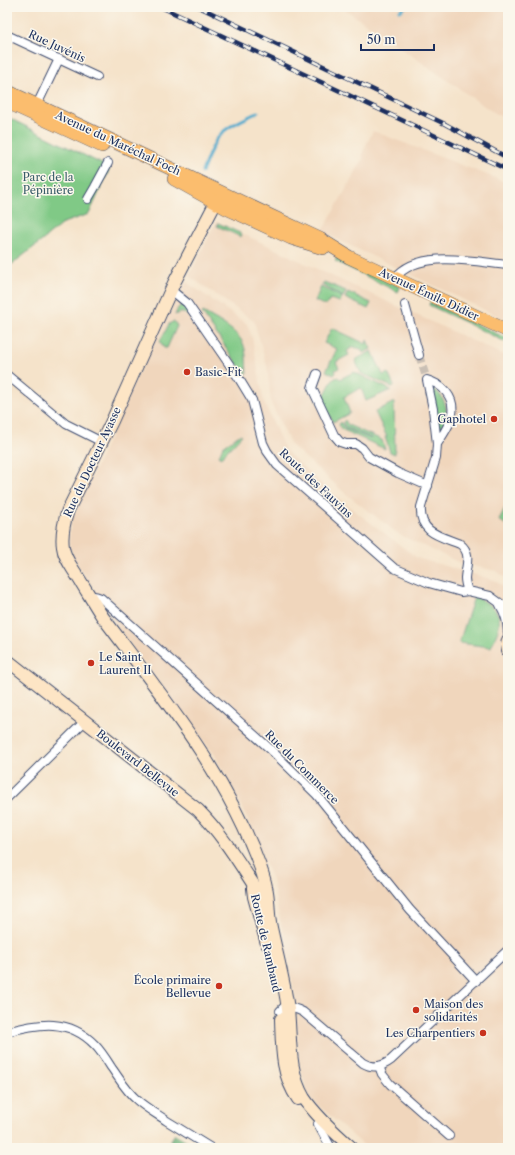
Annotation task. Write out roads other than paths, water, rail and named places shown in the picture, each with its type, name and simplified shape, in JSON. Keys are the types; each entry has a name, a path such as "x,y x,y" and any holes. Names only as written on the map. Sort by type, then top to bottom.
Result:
{"main road":[{"name":"Avenue du Maréchal Foch","path":"7,91 35,109 175,179 216,202"},
{"name":"Avenue du Maréchal Foch","path":"7,102 35,109 228,195"},
{"name":"Avenue Émile Didier","path":"228,195 320,239 349,257"},
{"name":"Avenue Émile Didier","path":"216,202 291,238 349,257 508,331"}],"street":[{"name":"Rue Juvénis","path":"7,35 97,77"},
{"path":"35,109 59,59"},
{"path":"88,199 108,163"},
{"path":"216,202 220,198 228,195"},
{"name":"Rue du Docteur Ayasse","path":"216,202 182,266 112,421 68,510 62,531 63,547 64,553 102,616 211,765 236,812 261,869 266,887 268,906"},
{"path":"395,278 399,273 411,265 438,259 456,259 508,265"},
{"name":"Route des Fauvins","path":"173,285 238,377 252,400 263,443 277,465 394,568 430,583 461,592 468,591 490,596 508,609"},
{"path":"405,305 419,355"},
{"path":"317,374 312,388 334,435 340,442 346,444 356,444 362,448 369,457 398,473 428,486"},
{"path":"7,375 66,424 102,442"},
{"path":"437,444 448,426 453,413 452,404 448,394 442,386 427,380 433,409 437,444 436,458 420,514 425,527 430,532 464,547 468,563 465,579 468,591"},
{"name":"Rue du Commerce","path":"89,596 93,595 101,598 270,749 317,795 410,910 476,981"},
{"path":"497,601 505,614 508,634"},
{"path":"508,640 508,651"},
{"name":"Boulevard Bellevue","path":"7,660 203,816 219,834 238,860 252,883"},
{"path":"7,798 85,721"},
{"path":"252,883 261,869"},
{"name":"Route de Rambaud","path":"252,883 268,906 293,1066 298,1085 304,1098 313,1110 349,1147"},
{"name":"Route de Rambaud","path":"252,883 254,897 265,934 278,992 284,1008 282,1051 287,1079 297,1098 318,1124 337,1134"},
{"path":"284,1008 296,1009 302,1012 363,1063 368,1066 379,1066 386,1064 391,1060 508,950"},
{"path":"7,1032 32,1026 52,1024 64,1026 88,1038 96,1046 136,1100 211,1148"},
{"path":"379,1066 382,1074 390,1084 449,1136"},
{"path":"318,1124 331,1148"}],"waterway":[{"path":"400,11 405,7"},
{"path":"202,172 212,148 223,131 258,112"}],"tunnel":[{"path":"419,355 427,380"}],"railway":[{"path":"161,7 508,170"},
{"path":"199,7 445,124 508,158"}],"place":[{"name":"Basic-Fit","path":"187,372"},
{"name":"Gaphotel","path":"494,419"},
{"name":"Le Saint Laurent II","path":"91,663"},
{"name":"École primaire Bellevue","path":"219,986"},
{"name":"Maison des solidarités","path":"416,1010"},
{"name":"Les Charpentiers","path":"483,1033"}],"park label":[{"name":"Parc de la Pépinière","path":"48,183"}]}
